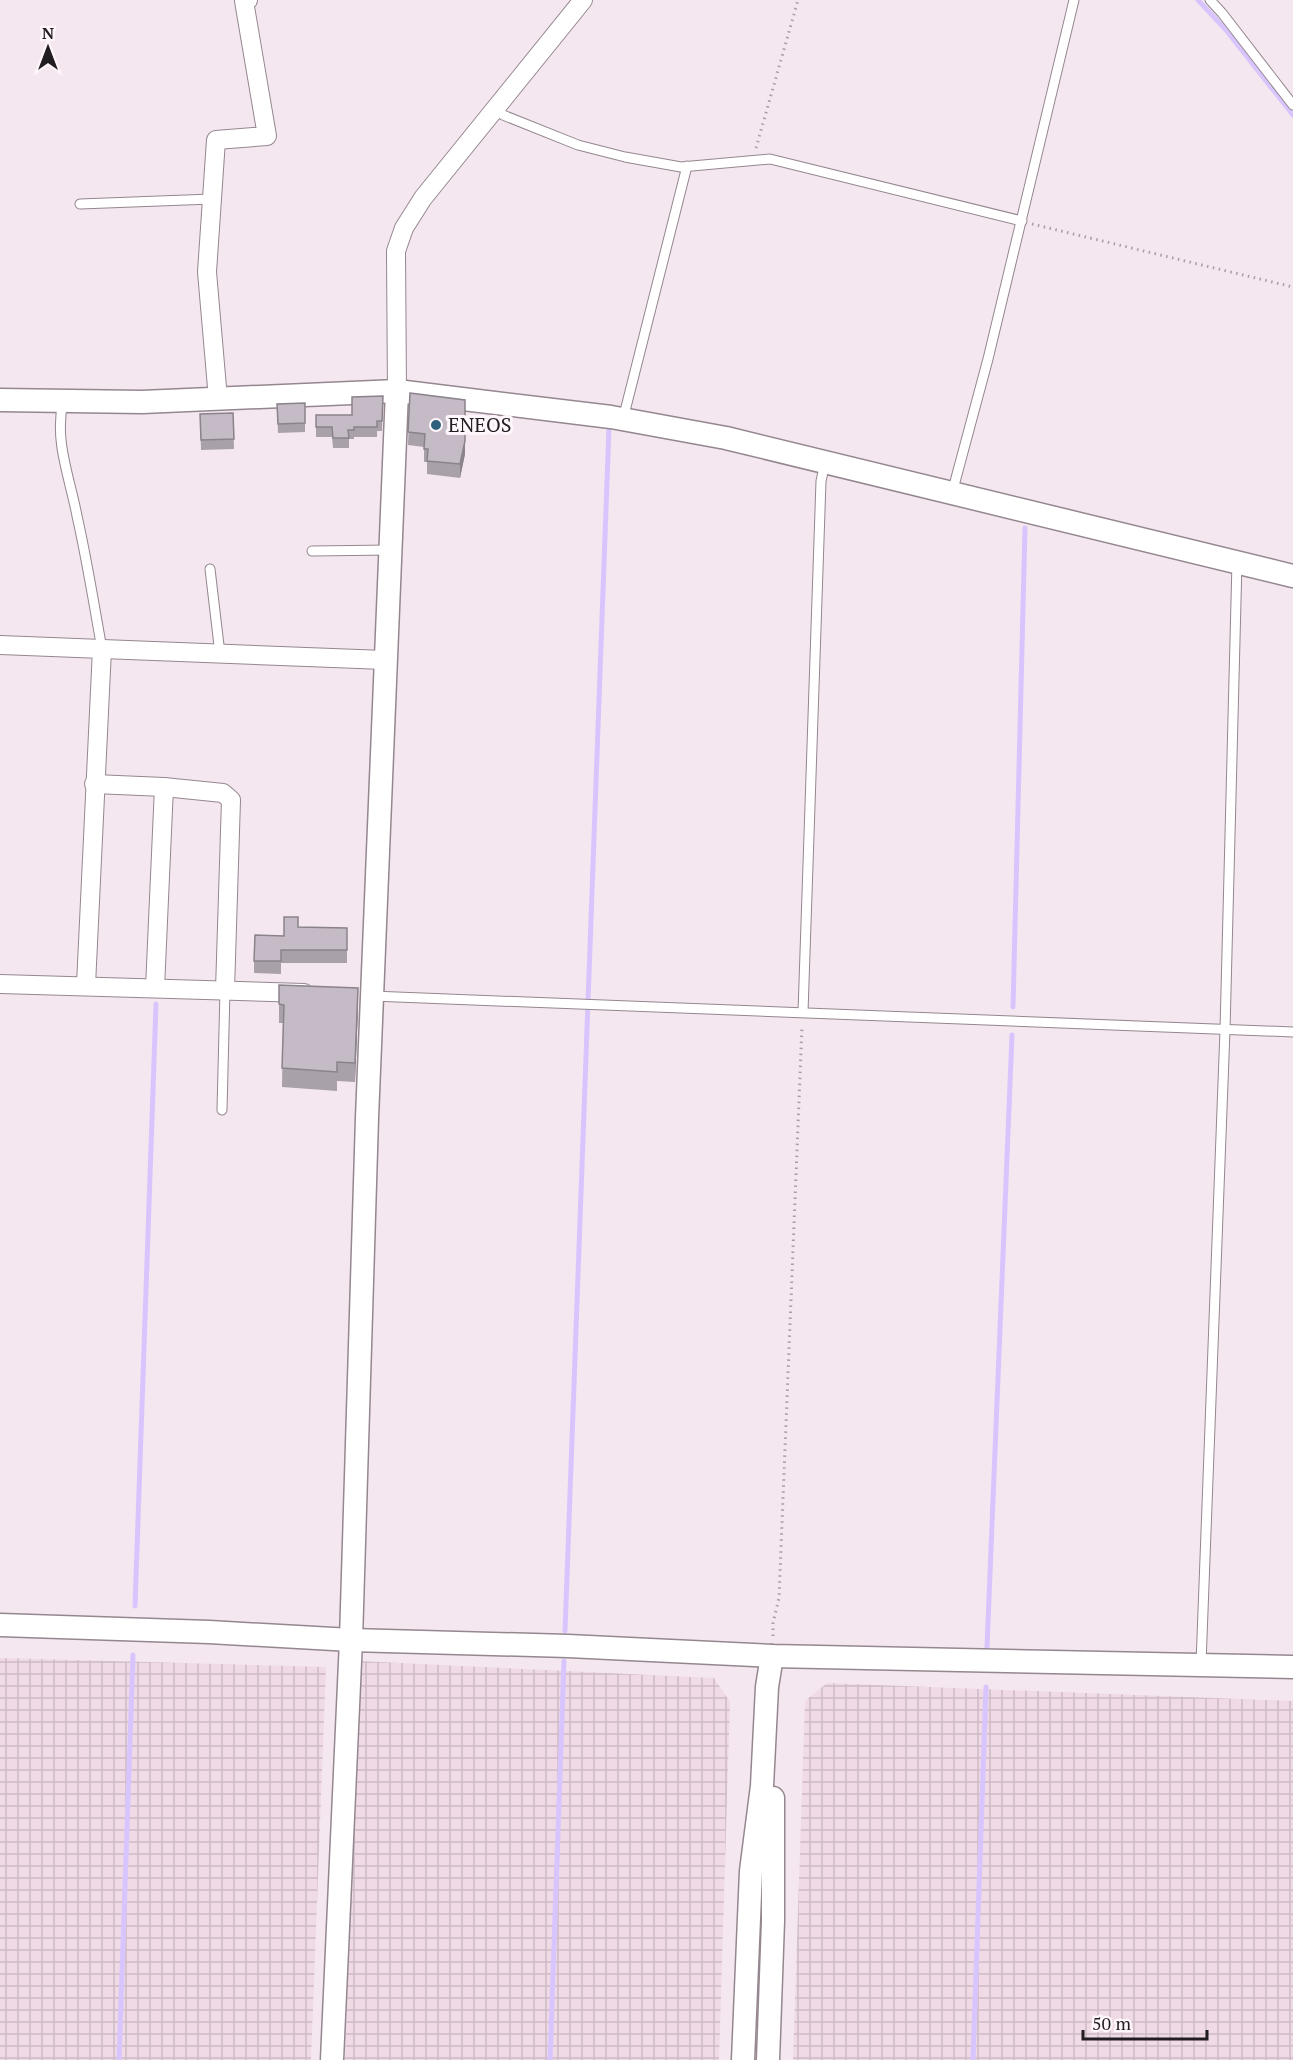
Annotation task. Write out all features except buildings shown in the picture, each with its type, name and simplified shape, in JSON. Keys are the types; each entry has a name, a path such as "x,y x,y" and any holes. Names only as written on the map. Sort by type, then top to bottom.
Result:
{"street":[{"path":"218,399 207,272 216,140 267,136 244,1 248,0"},
{"path":"332,2060 351,1640 372,996 397,391 396,251 404,228 423,198 496,110 579,1"},
{"path":"0,400 63,399 142,402 397,391 623,419 726,438 1293,576"},
{"path":"0,645 385,660"},
{"path":"86,986 102,649"},
{"path":"94,784 164,787 223,793 231,800 225,990"},
{"path":"155,988 164,787"},
{"path":"0,984 327,994"},
{"path":"349,995 372,996"},
{"path":"0,1625 209,1632 351,1640 568,1646 772,1656 1293,1667"},
{"path":"743,2060 751,1871 762,1786 767,1687 772,1656"},
{"path":"768,2060 777,1689 772,1656"}],"lane":[{"path":"951,494 955,489 1022,221 1074,0"},
{"path":"1210,0 1293,105"},
{"path":"496,110 503,115 578,145 625,157 687,166 770,159 1022,221"},
{"path":"623,419 687,166"},
{"path":"80,204 212,199"},
{"path":"63,399 60,412 62,456 77,513 102,649"},
{"path":"803,1012 821,481 825,463"},
{"path":"312,551 390,549"},
{"path":"1201,1666 1225,1030 1237,562"},
{"path":"210,569 220,654"},
{"path":"222,1110 225,990"},
{"path":"372,996 1293,1032"}],"path":[{"path":"753,161 798,0"},
{"path":"1022,221 1293,287"},
{"path":"772,1656 773,1623 779,1598 803,1012"}],"shaded area":[{"path":"0,1658 326,1667 311,2060 0,2060"},
{"path":"359,1661 714,1678 730,1702 719,2060 345,2060"},
{"path":"827,1683 1293,1701 1293,2060 793,2060 805,1701"}],"waterway":[{"path":"1198,0 1226,30 1293,115"},
{"path":"565,1631 609,427"},
{"path":"1013,1007 1025,528"},
{"path":"135,1606 156,1004"},
{"path":"987,1647 1012,1035"},
{"path":"119,2060 133,1655"},
{"path":"550,2060 564,1661"},
{"path":"973,2060 986,1687"}],"place":[{"name":"ENEOS","path":"436,425"}]}
